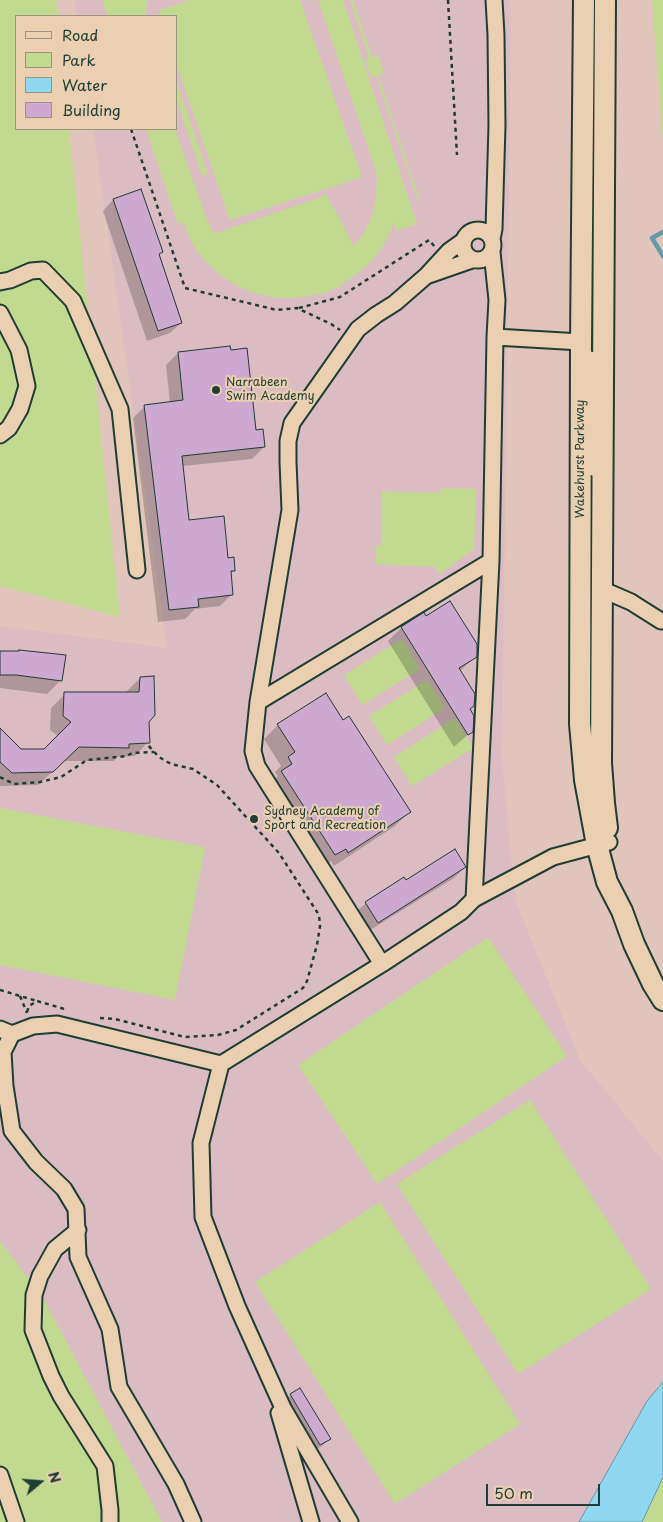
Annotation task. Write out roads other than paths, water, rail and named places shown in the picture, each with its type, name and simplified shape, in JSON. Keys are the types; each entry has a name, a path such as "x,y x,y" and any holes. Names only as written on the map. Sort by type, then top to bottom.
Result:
{"main road":[{"name":"Wakehurst Parkway","path":"584,0 580,724 585,780 603,844 608,882 622,911 634,944 663,1000"},
{"name":"Wakehurst Parkway","path":"603,844 604,803 601,763 605,0"}],"street":[{"path":"474,899 491,561 497,300 492,246 497,125 494,0"},
{"path":"382,964 258,766 253,751 258,702 290,510 288,441 292,423 358,329 395,303 426,276 449,251 463,241 468,233 477,230 486,232 492,246 486,259 475,260 426,276"},
{"path":"463,241 462,246 465,254 485,268 497,300"},
{"path":"0,282 10,280 31,270 43,270 73,301 120,408 137,570"},
{"path":"0,313 19,350 27,386 20,409 9,428 0,435"},
{"path":"581,342 604,314"},
{"path":"495,338 581,342"},
{"path":"581,342 590,359 594,520 602,562"},
{"path":"258,702 491,561"},
{"path":"602,589 631,602 661,621"},
{"path":"350,1522 282,1408 236,1306 203,1217 201,1142 221,1064 382,964 461,912 474,899 552,857 603,844"},
{"path":"193,1522 176,1484 119,1387 110,1329 93,1286 78,1257 76,1209 64,1189 36,1162 12,1131 5,1086 3,1052 6,1032 28,1020 57,1024 221,1064"},
{"path":"78,1230 54,1249 40,1276 34,1295 33,1330 51,1376 105,1466 110,1522"},
{"path":"268,1375 311,1522"},
{"path":"0,1475 16,1522"}],"water":[{"path":"663,1382 663,1477 642,1522 579,1522 647,1401"}],"waterway":[{"path":"663,232 652,238 663,256"}],"place":[{"name":"Narrabeen Swim Academy","path":"216,390"},
{"name":"Sydney Academy of Sport and Recreation","path":"254,819"}]}
